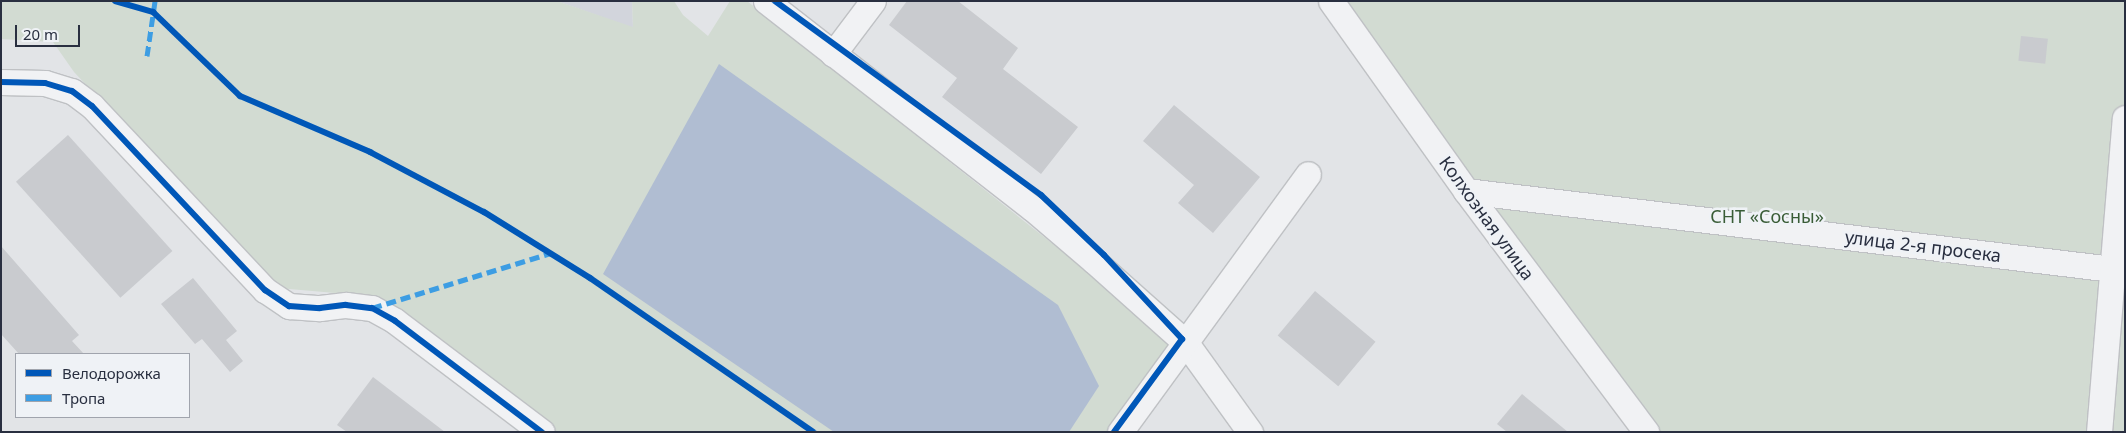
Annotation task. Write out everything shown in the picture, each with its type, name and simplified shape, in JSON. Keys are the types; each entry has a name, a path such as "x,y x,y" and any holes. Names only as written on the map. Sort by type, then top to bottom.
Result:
{"street":[{"path":"766,1 1032,208 1186,343 1250,432"},
{"path":"833,54 873,1"},
{"name":"Колхозная улица","path":"1331,1 1466,192 1646,432"},
{"path":"1,82 45,83 72,91 85,101 265,290 289,306 320,308 346,305 372,308 395,321 542,432"},
{"path":"2099,432 2125,118"},
{"path":"1120,432 1308,174"},
{"name":"улица 2-я просека","path":"1466,192 2112,269"}],"shaded area":[{"path":"557,1 632,1 633,28"}],"green space":[{"path":"1,1 557,1 633,27 632,1 674,1 683,15 708,36 730,1 747,1 1175,341 1110,432 554,432 370,296 278,288 74,72 53,42 1,39"},
{"name":"СНТ «Сосны»","path":"1345,1 2125,1 2125,432 1656,432"}],"water":[{"path":"719,64 1058,305 1099,386 1069,432 834,432 603,274"}],"building":[{"path":"907,1 958,1 1018,48 1003,69 1078,127 1041,174 942,97 957,78 889,25"},
{"path":"2021,36 2048,39 2045,64 2018,61"},
{"path":"1174,105 1260,177 1213,233 1178,203 1194,185 1143,141"},
{"path":"68,135 172,251 120,298 16,182"},
{"path":"1,246 79,335 72,341 83,353 18,353 1,334"},
{"path":"193,278 237,331 226,340 243,361 230,372 202,339 195,344 161,304"},
{"path":"1315,291 1376,342 1338,386 1278,335"},
{"path":"373,377 445,432 347,432 337,425"},
{"path":"1522,394 1568,432 1507,432 1497,424"}],"marked path":[{"path":"147,56 155,1"},
{"path":"372,308 551,253"}],"cycle path":[{"path":"115,1 153,12 240,96 370,152 484,212 590,278 813,432"},
{"path":"775,1 1041,195 1104,255 1182,339 1114,432"},
{"path":"1,82 45,83 72,91 92,106 265,290 289,306 320,308 346,305 372,308 395,321 542,432"}]}
